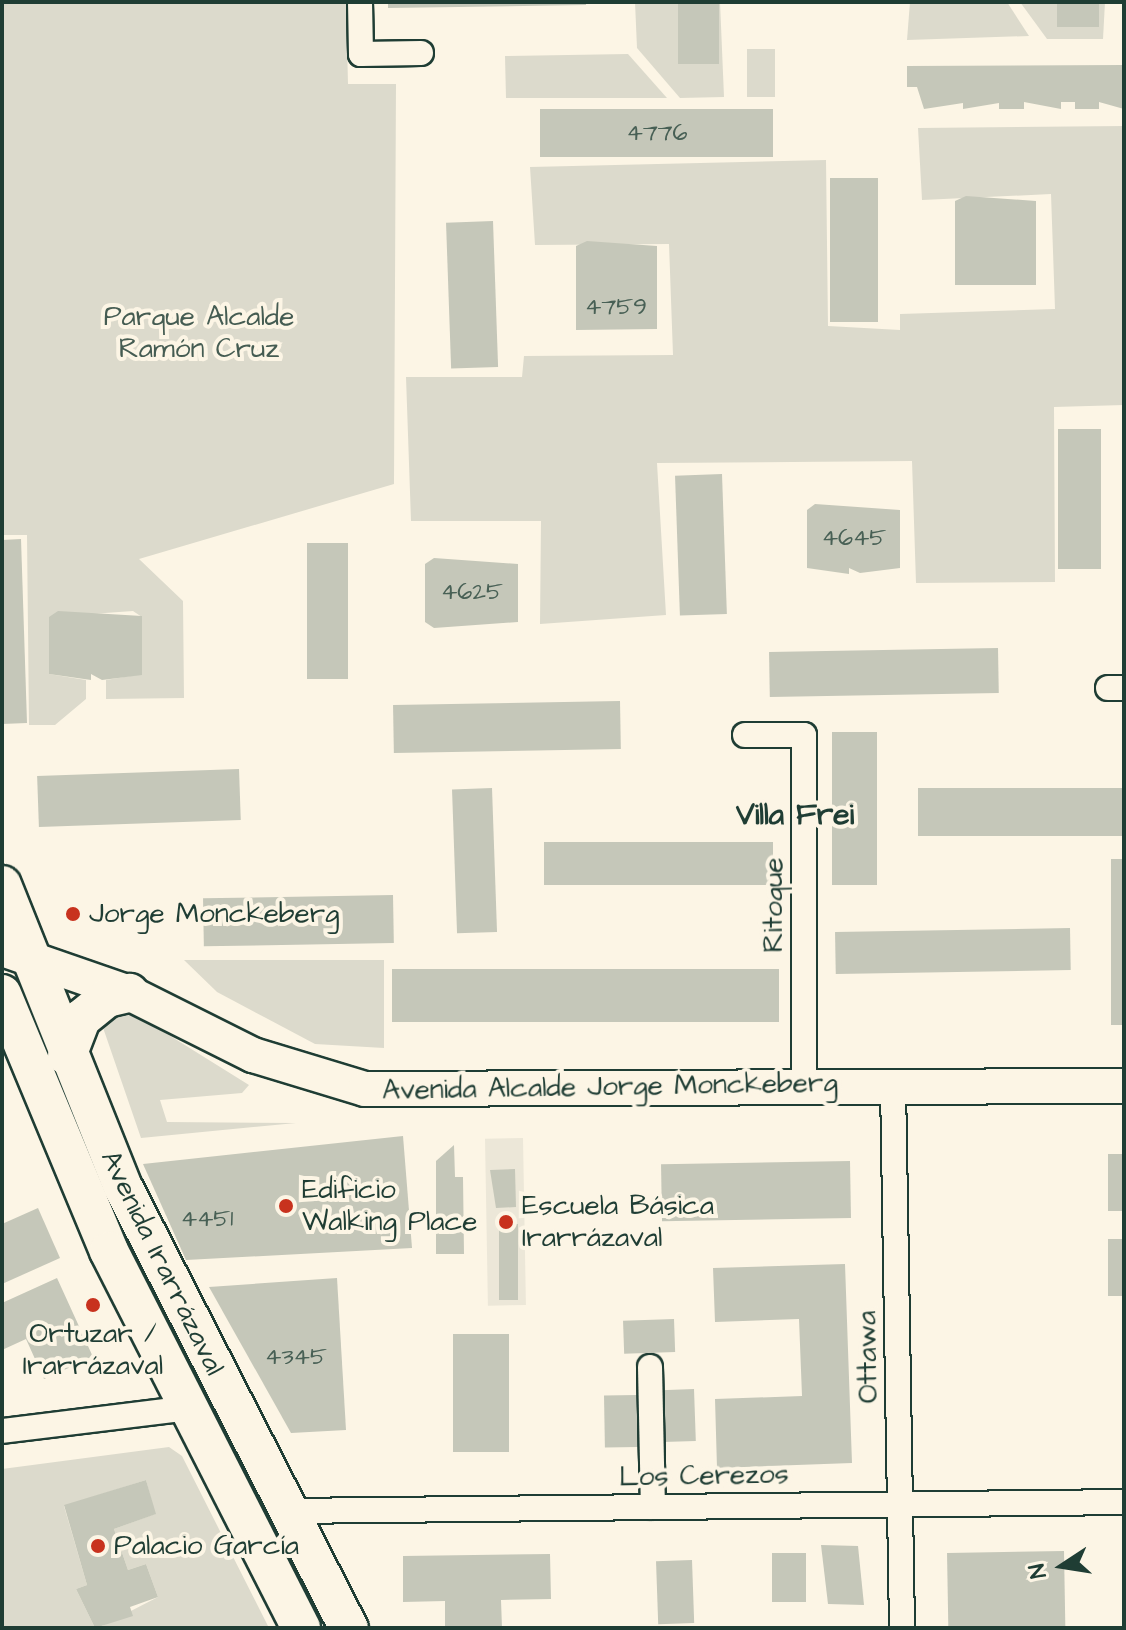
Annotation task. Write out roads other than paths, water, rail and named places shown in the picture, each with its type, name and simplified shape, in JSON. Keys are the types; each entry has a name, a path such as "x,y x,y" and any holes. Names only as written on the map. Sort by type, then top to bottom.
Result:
{"main road":[{"name":"Avenida Irarrázaval","path":"2,885 14,953 67,1056 165,1276 285,1511 349,1628"},
{"name":"Avenida Alcalde Jorge Monckeberg","path":"14,953 129,993 253,1055 365,1089 893,1084 1124,1086"},
{"path":"67,1056 81,1019 97,1004 129,993"},
{"name":"Avenida Irarrázaval","path":"2,994 51,1125 301,1628"}],"street":[{"path":"360,2 361,54 421,53"},
{"name":"Ritoque","path":"745,735 804,735 804,1086"},
{"name":"Ottawa","path":"893,1084 902,1628"},
{"path":"650,1367 653,1507"},
{"path":"2,1431 190,1408"},
{"name":"Los Cerezos","path":"285,1511 1124,1502"}],"place":[{"name":"Jorge Monckeberg","path":"73,914"},
{"name":"Edificio Walking Place","path":"286,1206"},
{"name":"Escuela Básica Irarrázaval","path":"506,1222"},
{"name":"Ortuzar / Irarrázaval","path":"93,1305"},
{"name":"Palacio García","path":"98,1546"}],"district":[{"name":"Villa Frei","path":"795,815"}],"park label":[{"name":"Parque Alcalde Ramón Cruz","path":"199,333"}]}
